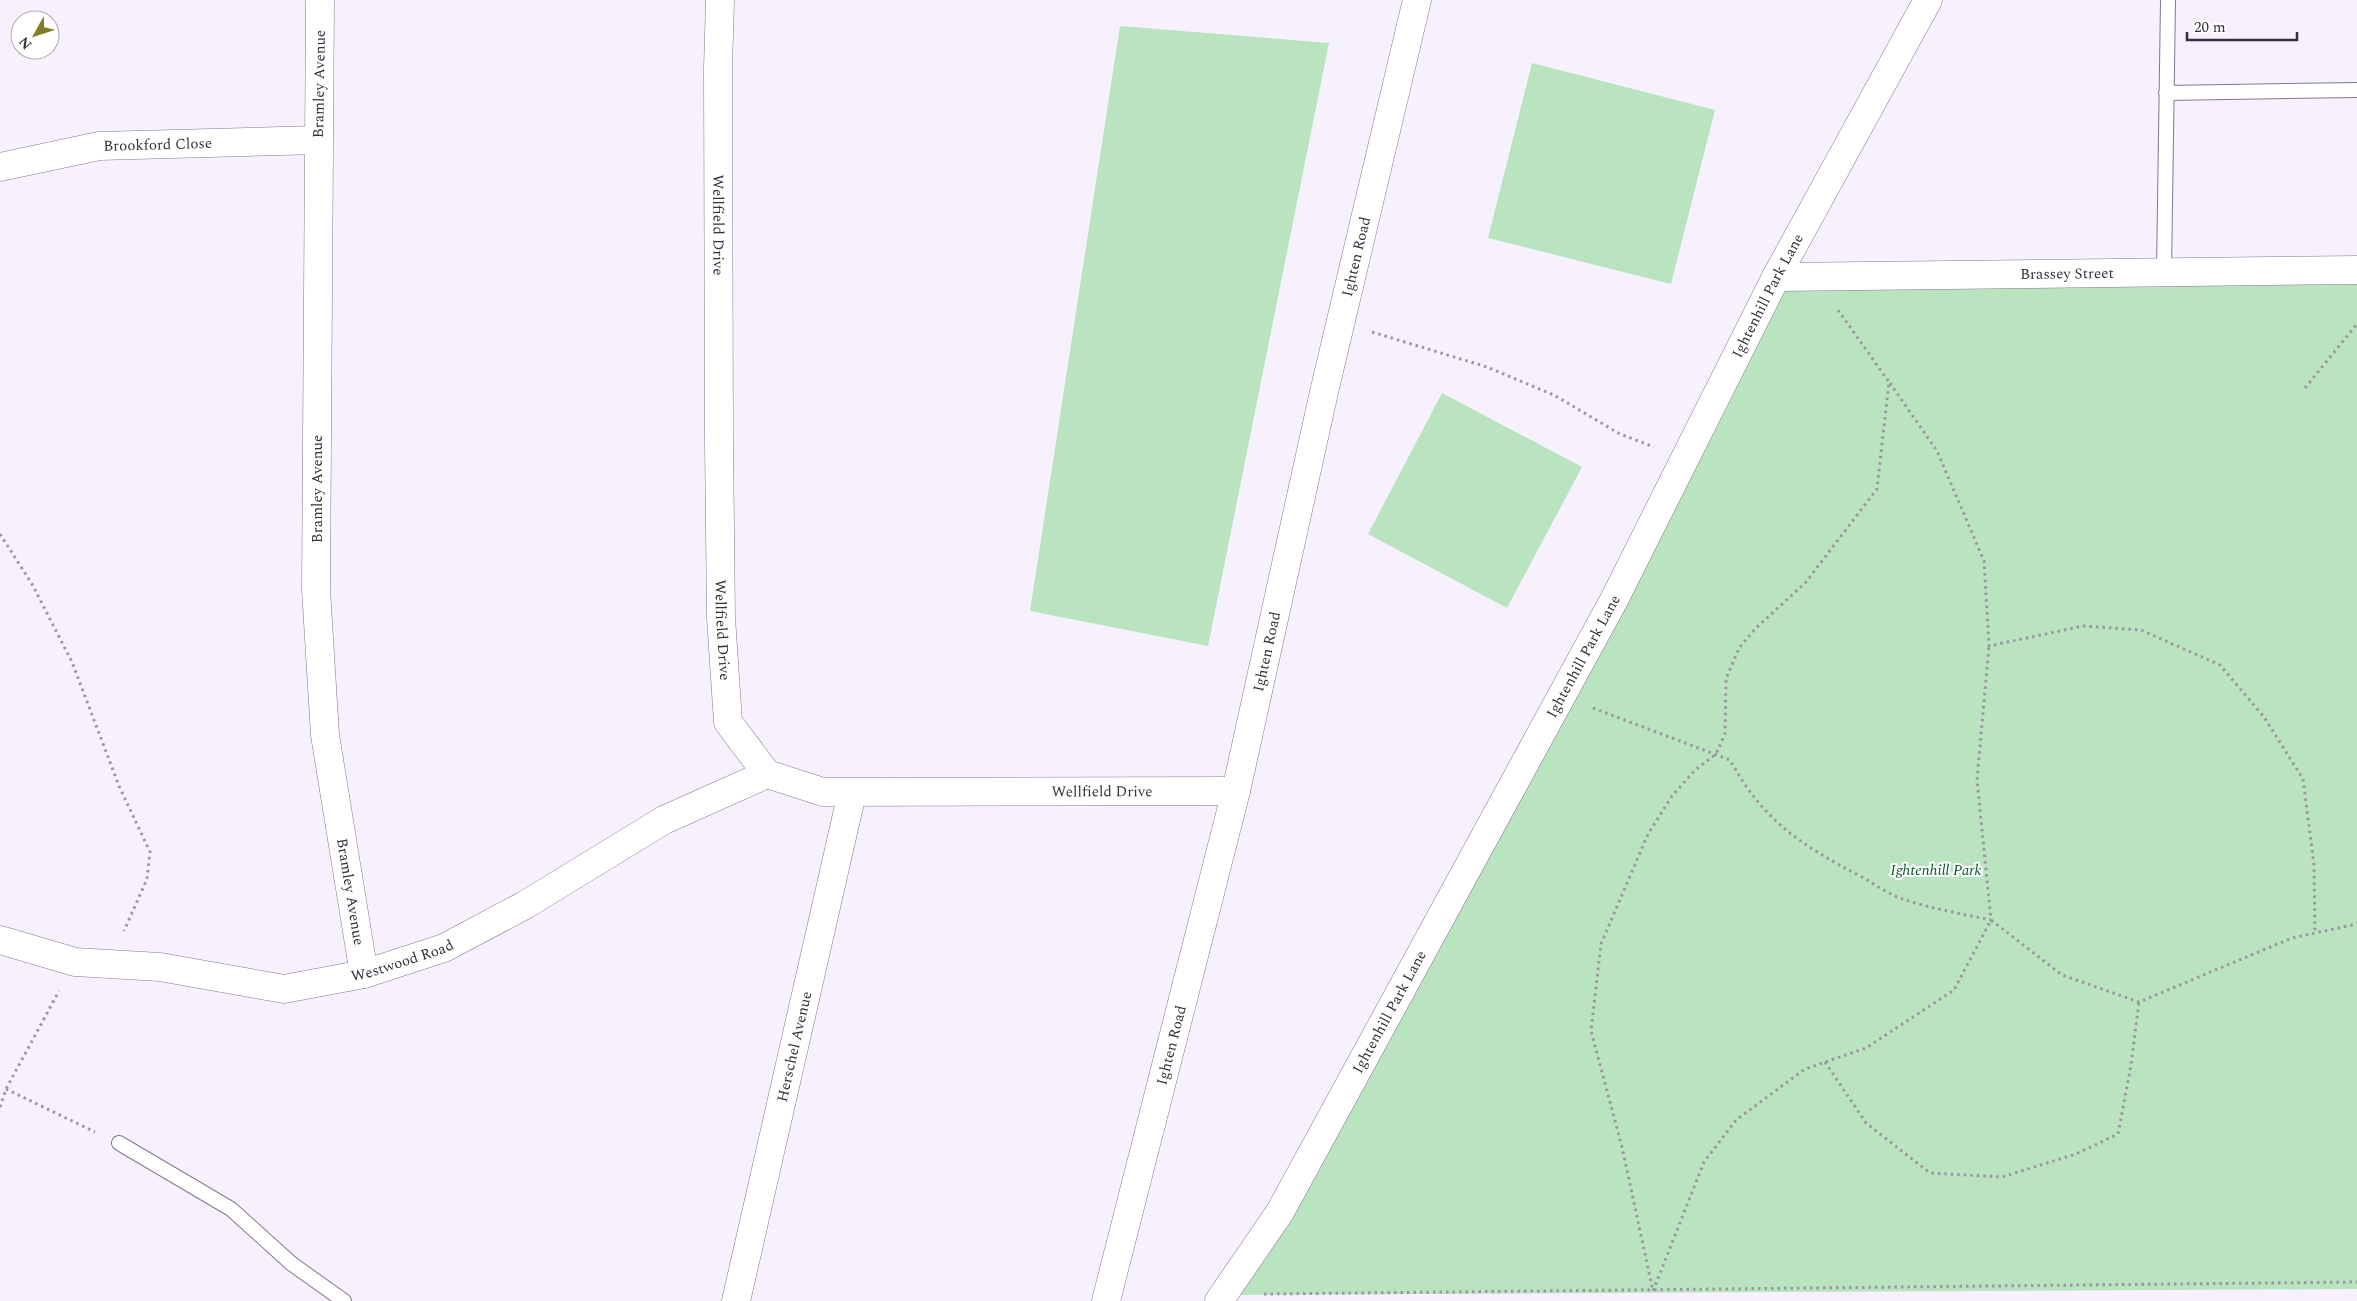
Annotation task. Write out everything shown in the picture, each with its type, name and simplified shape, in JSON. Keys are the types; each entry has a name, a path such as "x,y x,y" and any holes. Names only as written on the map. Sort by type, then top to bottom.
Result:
{"street":[{"name":"Bramley Avenue","path":"320,0 316,589 326,735 364,974"},
{"name":"Wellfield Drive","path":"720,0 718,99 721,618 728,722 767,774 823,792 1236,791"},
{"name":"Ighten Road","path":"1106,1301 1236,791 1416,0"},
{"name":"Ightenhill Park Lane","path":"1221,1298 1280,1212 1615,598 1776,277 1928,0"},
{"name":"Brookford Close","path":"0,166 99,146 318,140"},
{"name":"Brassey Street","path":"1776,277 2357,270"},
{"name":"Westwood Road","path":"0,940 75,962 160,967 284,989 364,974 444,948 525,905 664,820 767,774"},
{"name":"Herschel Avenue","path":"736,1301 852,792"}],"lane":[{"path":"2164,272 2168,0"},
{"path":"2166,93 2357,90"},
{"path":"119,1143 230,1209 292,1264 344,1301"}],"path":[{"path":"1653,1291 1704,1162 1736,1120 1806,1069 1866,1048 1954,990 1991,920 1977,780 1989,646 1984,562 1937,451 1815,276"},
{"path":"1341,323 1487,366 1554,395 1620,434 1685,459"},
{"path":"2305,388 2357,324"},
{"path":"1653,1291 1622,1147 1591,1031 1601,944 1648,834 1672,796 1695,770 1716,754 1725,734 1726,678 1739,648 1756,628 1806,582 1877,489 1889,382"},
{"path":"0,534 32,584 72,662 119,786 150,852 147,880 109,964"},
{"path":"1989,646 2083,626 2141,630 2220,665 2264,717 2302,778 2314,865 2315,933"},
{"path":"1562,695 1730,760 1745,787 1768,814 1786,830 1840,865 1904,900 1991,920 2062,975 2139,1002 2292,938 2357,924"},
{"path":"0,1107 6,1088 75,962"},
{"path":"1825,1062 1866,1122 1930,1172 2002,1177 2076,1154 2118,1134 2131,1065 2139,1002"},
{"path":"6,1088 119,1143"},
{"path":"1221,1298 2357,1282"}],"green space":[{"path":"1120,26 1329,43 1208,646 1030,611"},
{"path":"1532,63 1715,110 1671,284 1488,238"},
{"name":"Ightenhill Park","path":"2357,270 2357,1289 1231,1295 1776,277"},
{"path":"1442,393 1582,467 1507,608 1368,534"}]}
